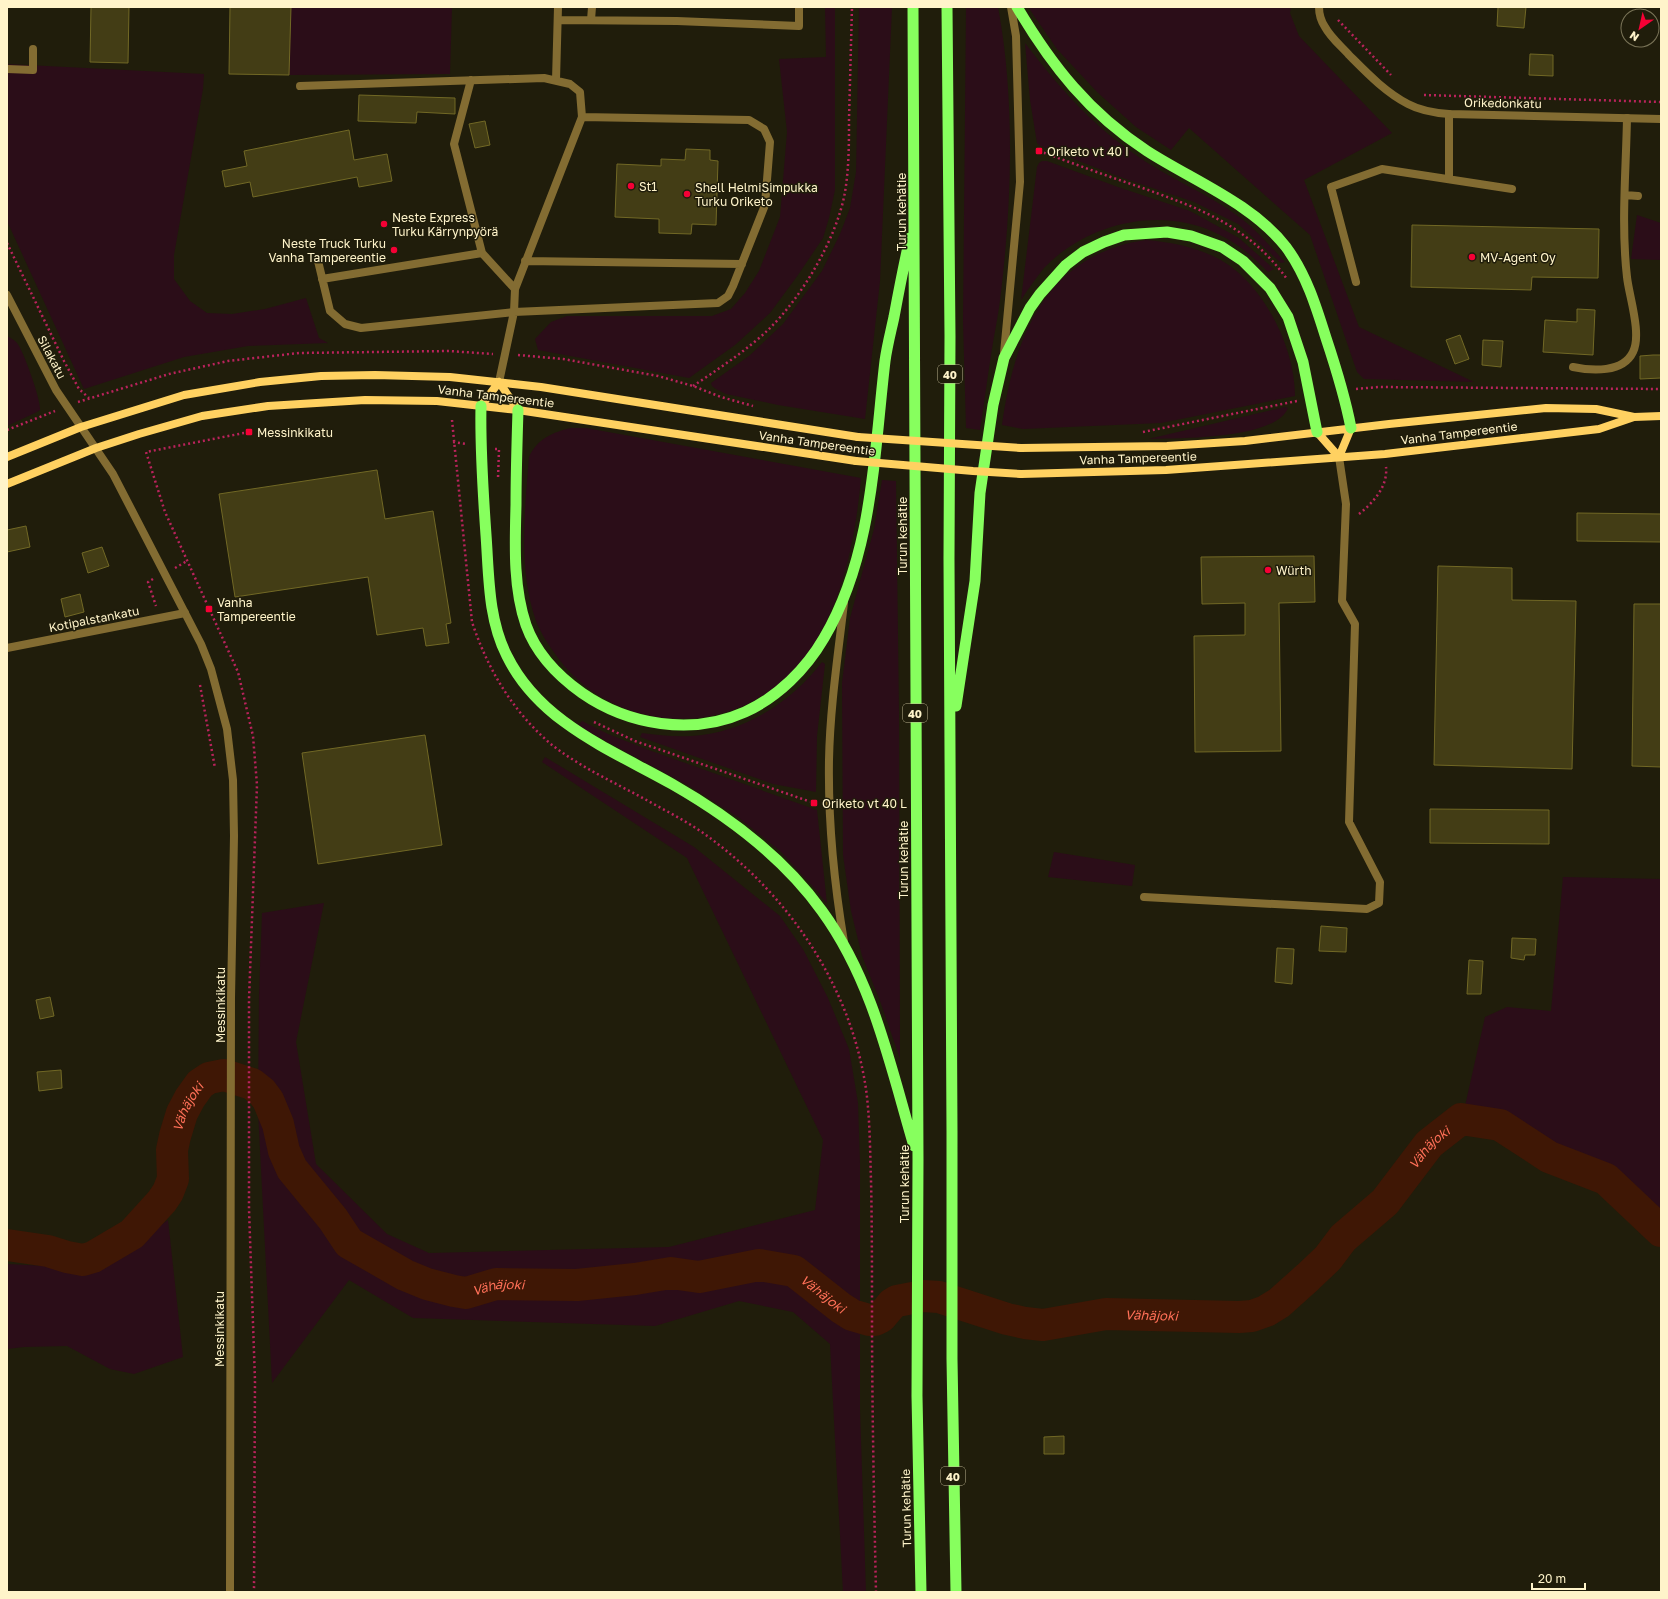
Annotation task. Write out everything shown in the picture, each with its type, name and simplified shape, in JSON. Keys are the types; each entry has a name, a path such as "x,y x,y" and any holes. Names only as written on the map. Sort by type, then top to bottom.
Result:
{"highway":[{"name":"Turun kehätie","path":"913,7 918,1159 917,1396 921,1592"},
{"name":"40","path":"947,7 950,336 949,559 952,1359 956,1592"},
{"path":"1017,7 1038,44 1062,75 1096,112 1121,133 1146,150 1244,209 1265,226 1285,246 1302,272 1314,300 1344,391 1351,428"},
{"path":"518,410 515,540 517,576 522,610 533,640 548,663 568,683 596,702 611,710 634,718 673,725 708,722 745,712 775,694 802,668 825,636 844,598 861,541 871,490 885,358 915,214"},
{"path":"950,740 975,581 980,493 993,406 1004,358 1030,308 1040,294 1066,265 1083,252 1124,235 1167,232 1191,236 1222,247 1243,261 1260,277 1288,317 1303,362 1317,432"},
{"path":"481,406 480,446 491,605 494,621 506,655 530,690 552,712 580,733 707,805 746,833 781,864 822,910 845,947 866,991 884,1039 918,1159"}],"main road":[{"name":"Vanha Tampereentie","path":"7,457 81,427 184,395 260,382 321,376 375,375 450,377 541,386 858,437 1021,448 1167,446 1245,441 1351,428 1546,408 1596,409 1634,417 1661,416"},
{"path":"481,406 499,382 518,410"},
{"name":"Vanha Tampereentie","path":"7,484 96,448 202,416 268,406 373,400 438,401 518,410 856,460 965,471 1022,474 1166,470 1384,454 1599,429 1634,417"},
{"path":"1317,432 1339,457 1351,428"}],"street":[{"path":"556,80 558,7"},
{"path":"592,7 592,20"},
{"path":"558,20 798,26 800,7"},
{"path":"1004,358 1020,182 1016,36 1011,7"},
{"name":"Orikedonkatu","path":"1318,7 1319,14 1330,36 1384,89 1419,109 1449,114 1661,119"},
{"path":"7,69 32,70 33,49"},
{"path":"300,86 544,78 570,84 580,92 582,117 515,289 514,312 499,382"},
{"path":"470,80 454,144 482,252 515,289"},
{"path":"1449,114 1449,179"},
{"path":"318,261 330,311 345,324 361,328 514,312 718,303 728,296 765,205 770,142 764,129 749,120 582,117"},
{"path":"1573,367 1588,370 1602,370 1614,367 1627,360 1636,344 1633,303 1627,278 1624,247 1627,118"},
{"path":"1356,282 1331,187 1382,169 1512,189"},
{"path":"1625,195 1638,196"},
{"path":"322,279 482,252"},
{"path":"525,261 742,264"},
{"name":"Silakatu","path":"7,295 9,305 56,390 96,448"},
{"name":"Messinkikatu","path":"96,448 113,474 201,644 212,674 227,728 231,755 234,836 231,998 230,1592"},
{"path":"1144,897 1360,909 1367,909 1379,904 1380,882 1349,822 1355,624 1342,601 1346,504 1339,457"},
{"path":"844,598 832,704 829,806 838,902 845,947"},
{"name":"Kotipalstankatu","path":"7,648 185,613"}],"path":[{"path":"692,386 720,368 767,330 789,306 808,278 831,237 840,215 845,192 848,164 852,7"},
{"path":"1336,18 1394,78"},
{"path":"1419,94 1426,96 1661,102"},
{"path":"7,243 64,361 79,389 89,398 169,374 228,361 299,353 449,351 563,359 658,376 692,386 721,397 760,407"},
{"path":"1360,388 1661,389"},
{"path":"1139,433 1292,402"},
{"path":"7,430 34,420"},
{"path":"452,420 472,622 482,653 498,682 513,704 533,727 554,746 586,768 673,815 709,837 767,888 810,943 829,974 842,1004 855,1040 866,1088 870,1134 872,1210 872,1399 876,1592"},
{"path":"146,452 249,432"},
{"path":"453,442 499,449 498,480"},
{"path":"1346,523 1364,510 1381,490 1386,481 1386,466"},
{"path":"159,618 148,582 187,561"},
{"path":"200,682 215,768"},
{"path":"593,722 634,741 814,803"},
{"path":"249,999 249,1209 255,1380 254,1592"}],"shaded area":[{"path":"291,7 452,7 450,74 289,75"},
{"path":"825,7 835,7 835,190 823,238 770,313 735,345 689,378 538,350 535,339 551,322 567,316 712,316 731,309 745,293 759,271 780,217 787,132 779,59 826,57"},
{"path":"859,7 892,7 880,281 865,419 778,405 726,394 716,389 711,383 749,356 783,324 822,271 840,234 850,208 856,172"},
{"path":"966,7 998,7 1007,77 1009,113 1010,149 1008,221 1005,257 999,308 980,430 966,428 963,321"},
{"path":"1028,7 1291,7 1290,13 1299,36 1392,133 1304,180 1359,327 1474,382 1364,379 1357,372 1310,235 1189,128 1171,150 1136,127 1097,92 1057,49"},
{"path":"1025,43 1049,74 1074,102 1102,129 1146,162 1215,201 1242,219 1259,234 1285,262 1281,263 1238,224 1194,202 1120,177 1040,146 1037,143 1030,100"},
{"path":"7,64 204,74 203,89 174,255 174,279 190,301 207,313 232,314 265,309 306,298 319,338 328,343 248,346 184,357 84,389 7,221"},
{"path":"1042,161 1047,161 1190,211 1239,238 1274,269 1268,272 1233,242 1198,226 1175,221 1151,220 1127,223 1104,229 1082,239 1062,252 1044,268 1021,300 1037,167"},
{"path":"1637,215 1661,223 1661,260 1631,259"},
{"path":"1146,240 1183,246 1209,254 1233,268 1248,282 1273,317 1282,336 1289,357 1295,396 1161,423 1023,429 1002,425 1016,361 1027,331 1041,304 1060,281 1083,262 1112,248"},
{"path":"7,336 16,342 24,356 35,387 40,410 7,426"},
{"path":"1285,407 1288,408 1279,418 1265,426 1246,432 1202,437 1148,439"},
{"path":"571,428 586,428 861,478 855,528 850,553 835,602 825,625 812,647 797,667 770,691 738,708 705,717 670,718 637,712 605,699 577,679 553,651 535,618 526,579 524,538 529,457 536,445 546,437"},
{"path":"882,480 896,481 899,711 900,1059 880,1001 862,956 851,911 843,855 842,683 850,618 874,529"},
{"path":"822,662 825,664 817,736 816,792 773,784 640,737 642,733 678,736 710,734 747,722 781,703 810,677"},
{"path":"582,721 608,734 646,749 817,810 827,904 780,851 739,818 691,787 578,726"},
{"path":"545,757 694,847 780,916 804,951 828,998 849,1049 858,1103 860,1163 860,1410 866,1592 843,1592 830,1344 793,1312 739,1301 655,1326 413,1318 349,1280 272,1383 258,1111 259,994 262,913 324,903 296,1042 316,1164 387,1234 429,1253 669,1247 815,1210 823,1140 687,858 542,762"},
{"path":"1054,852 1135,865 1132,886 1048,877"},
{"path":"1563,877 1661,879 1661,1213 1601,1163 1465,1106 1485,1017 1507,1007 1551,1011"},
{"path":"168,1220 183,1357 134,1374 110,1369 67,1346 7,1349 7,1264 89,1268 102,1266"}],"building":[{"path":"91,7 129,7 128,63 90,62"},
{"path":"230,7 291,7 289,75 229,74"},
{"path":"1498,7 1526,7 1524,28 1497,26"},
{"path":"1530,54 1553,55 1553,76 1529,75"},
{"path":"359,95 455,98 455,114 417,112 416,123 358,121"},
{"path":"485,121 490,145 475,148 469,124"},
{"path":"349,130 354,160 387,154 392,181 359,187 357,177 253,197 250,182 225,187 222,171 247,166 244,151"},
{"path":"686,149 710,150 710,160 718,161 716,225 692,224 691,234 659,233 659,219 615,217 617,164 661,166 661,159 685,160"},
{"path":"1412,225 1599,229 1598,278 1532,277 1531,290 1411,287"},
{"path":"1577,309 1595,310 1593,355 1543,352 1545,320 1577,322"},
{"path":"1460,335 1469,359 1455,364 1446,340"},
{"path":"1483,340 1503,341 1501,367 1482,365"},
{"path":"1661,355 1661,378 1640,379 1640,356"},
{"path":"377,470 385,519 433,511 451,623 446,624 449,643 426,646 423,628 377,635 368,577 235,597 219,494"},
{"path":"1577,513 1661,514 1661,542 1577,541"},
{"path":"26,526 30,547 7,552 7,530"},
{"path":"102,547 109,566 88,573 82,553"},
{"path":"1314,556 1315,602 1279,603 1281,751 1195,752 1194,636 1245,635 1245,603 1202,604 1201,557"},
{"path":"1438,566 1512,568 1512,600 1576,601 1572,769 1434,765"},
{"path":"80,594 84,612 65,617 61,599"},
{"path":"1634,604 1661,604 1661,767 1632,766"},
{"path":"425,735 442,845 318,864 302,753"},
{"path":"1430,809 1549,810 1549,844 1430,843"},
{"path":"1321,926 1347,928 1346,952 1319,951"},
{"path":"1512,938 1536,939 1535,955 1525,955 1524,960 1511,958"},
{"path":"1277,948 1294,949 1292,984 1275,982"},
{"path":"1469,960 1483,961 1481,994 1467,994"},
{"path":"50,997 54,1016 40,1019 36,1000"},
{"path":"61,1070 62,1088 39,1091 37,1072"},
{"path":"1064,1436 1064,1454 1044,1454 1044,1437"}],"waterway":[{"name":"Vähäjoki","path":"7,1245 48,1251 83,1260 93,1257 132,1234 162,1201 168,1192 173,1179 172,1150 175,1136 182,1113 190,1098 200,1084 209,1078 224,1075 252,1084 262,1092 268,1100 278,1124 284,1151 292,1169 333,1219 349,1243 405,1275 427,1284 466,1293 496,1284 577,1285 635,1279 671,1273 699,1277 759,1265 794,1271 841,1308 852,1315 869,1320 875,1320 881,1317 892,1304 897,1301 923,1296 939,1297 1007,1319 1043,1325 1106,1314 1252,1316 1266,1311 1279,1303 1308,1277 1328,1258 1343,1238 1385,1202 1429,1144 1461,1119 1500,1125 1549,1157 1606,1179 1661,1231"}],"place":[{"name":"Oriketo vt 40 I","path":"1039,151"},
{"name":"St1","path":"631,186"},
{"name":"Shell HelmiSimpukka Turku Oriketo","path":"687,194"},
{"name":"Neste Express Turku Kärrynpyörä","path":"384,224"},
{"name":"Neste Truck Turku Vanha Tampereentie","path":"394,250"},
{"name":"MV-Agent Oy","path":"1472,257"},
{"name":"Messinkikatu","path":"249,432"},
{"name":"Würth","path":"1268,570"},
{"name":"Vanha Tampereentie","path":"209,609"},
{"name":"Oriketo vt 40 L","path":"814,803"}]}
